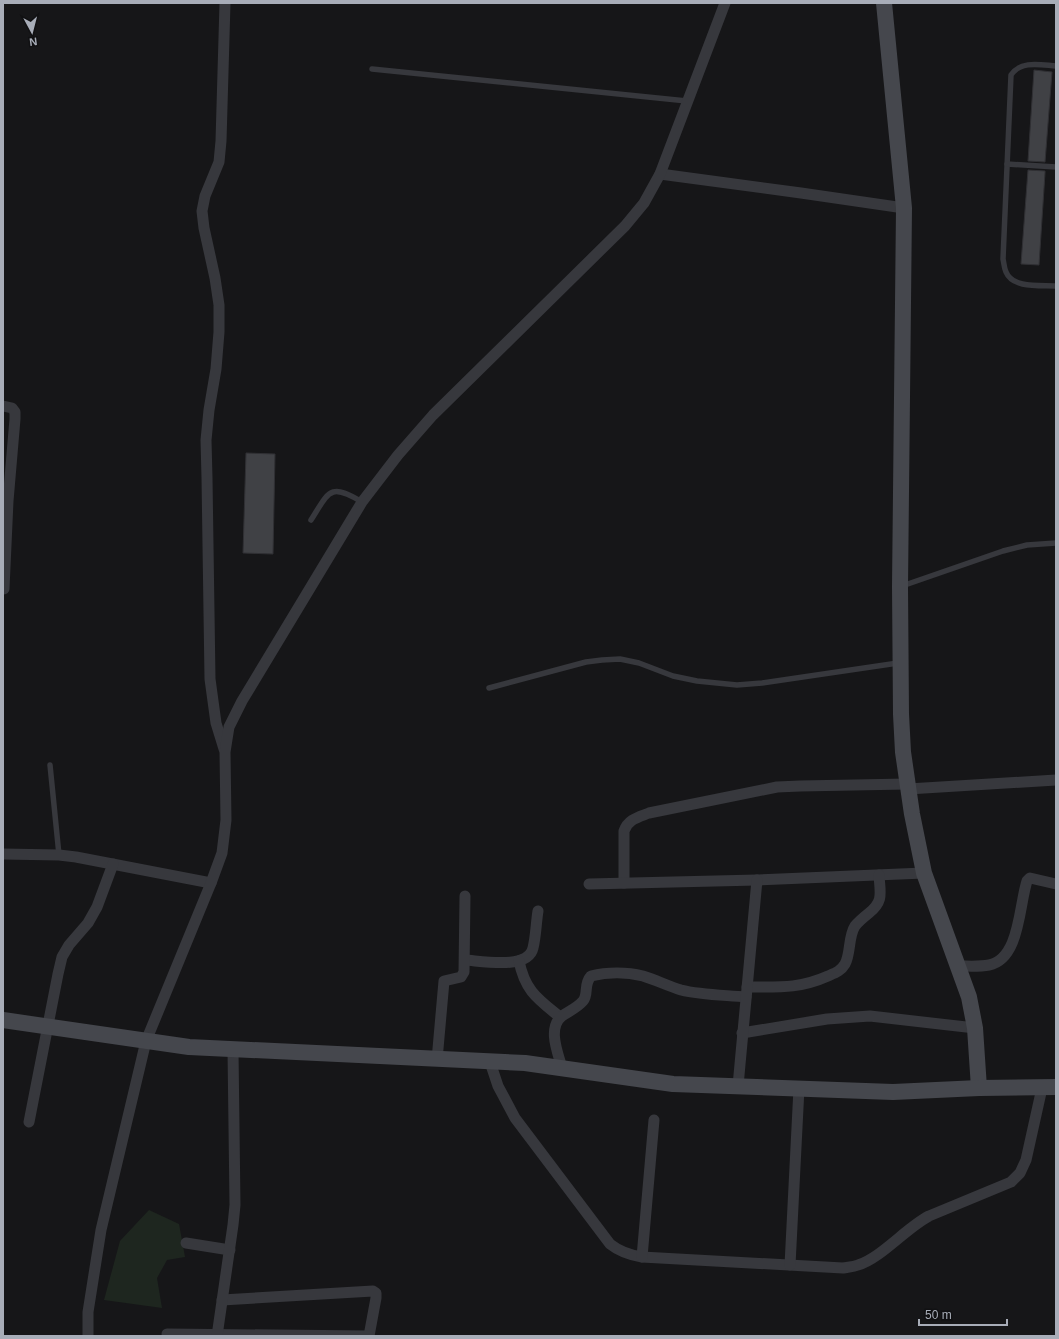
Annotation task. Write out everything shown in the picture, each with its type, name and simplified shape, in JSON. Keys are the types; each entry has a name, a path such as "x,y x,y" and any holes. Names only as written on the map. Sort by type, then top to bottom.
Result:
{"street":[{"path":"225,3 221,141 219,162 205,196 202,211 204,228 215,278 219,312 219,339 216,369 209,410 206,440 209,636 213,702 216,723 225,752"},
{"path":"88,1336 88,1312 100,1237 146,1041 211,883 222,852 226,820 225,752 229,727 242,701 362,502 393,461 433,415 625,226 644,203 660,174 725,3"},
{"path":"884,3 904,208 900,587 900,662 903,752 924,873 969,997 975,1028 979,1088"},
{"path":"660,174 801,192 904,208"},
{"path":"3,406 12,408 15,412 5,500 4,589"},
{"path":"624,882 624,831 630,821 643,815 777,788 800,786 908,787 1056,780"},
{"path":"3,854 59,855 84,858 211,883"},
{"path":"30,1122 47,1027 62,957 69,945 88,923 97,907 112,864"},
{"path":"589,884 757,880 924,873"},
{"path":"562,1068 554,1036 555,1026 560,1017 577,1007 584,1000 586,981 591,976 601,974 625,974 642,976 680,990 693,992 746,992 793,987 816,982 843,968 847,960 855,926 876,907 880,900 879,875"},
{"path":"958,966 989,965 1002,959 1014,940 1027,881 1030,878 1056,884"},
{"path":"738,1086 757,880"},
{"path":"437,1060 444,981 461,977 464,972 466,896"},
{"path":"464,960 509,963 519,962 528,957 533,949 538,911"},
{"path":"519,962 522,974 532,991 539,1000 560,1017"},
{"path":"742,1033 827,1019 870,1016 975,1028"},
{"path":"3,1020 189,1048 525,1063 673,1084 893,1092 979,1088 1049,1087 1026,1160 1020,1173 1011,1182 929,1216 916,1223 883,1250 858,1265 843,1268 642,1257 629,1255 619,1251 610,1244 515,1118 498,1086 490,1062"},
{"path":"217,1336 235,1205 233,1050"},
{"path":"790,1265 799,1088"},
{"path":"642,1257 654,1120"},
{"path":"186,1243 230,1250"},
{"path":"167,1334 217,1336 369,1336 376,1293 373,1291 222,1300"}],"lane":[{"path":"1056,66 1026,65 1015,68 1011,75 1003,259 1006,273 1015,282 1030,285 1056,286"},
{"path":"372,69 687,101"},
{"path":"1007,164 1056,167"},
{"path":"311,520 327,495 333,491 348,493 362,502"},
{"path":"900,587 1003,551 1028,546 1056,543"},
{"path":"488,688 586,662 602,660 620,659 639,663 673,676 697,681 737,685 762,684 900,662"},
{"path":"50,765 59,855"}],"shaded area":[{"path":"149,1210 179,1224 185,1257 167,1260 157,1278 162,1308 104,1300 120,1241"}],"building":[{"path":"1034,70 1052,72 1045,162 1028,161"},
{"path":"1028,170 1045,171 1039,265 1021,264"},
{"path":"246,453 275,454 273,554 243,553"}]}
